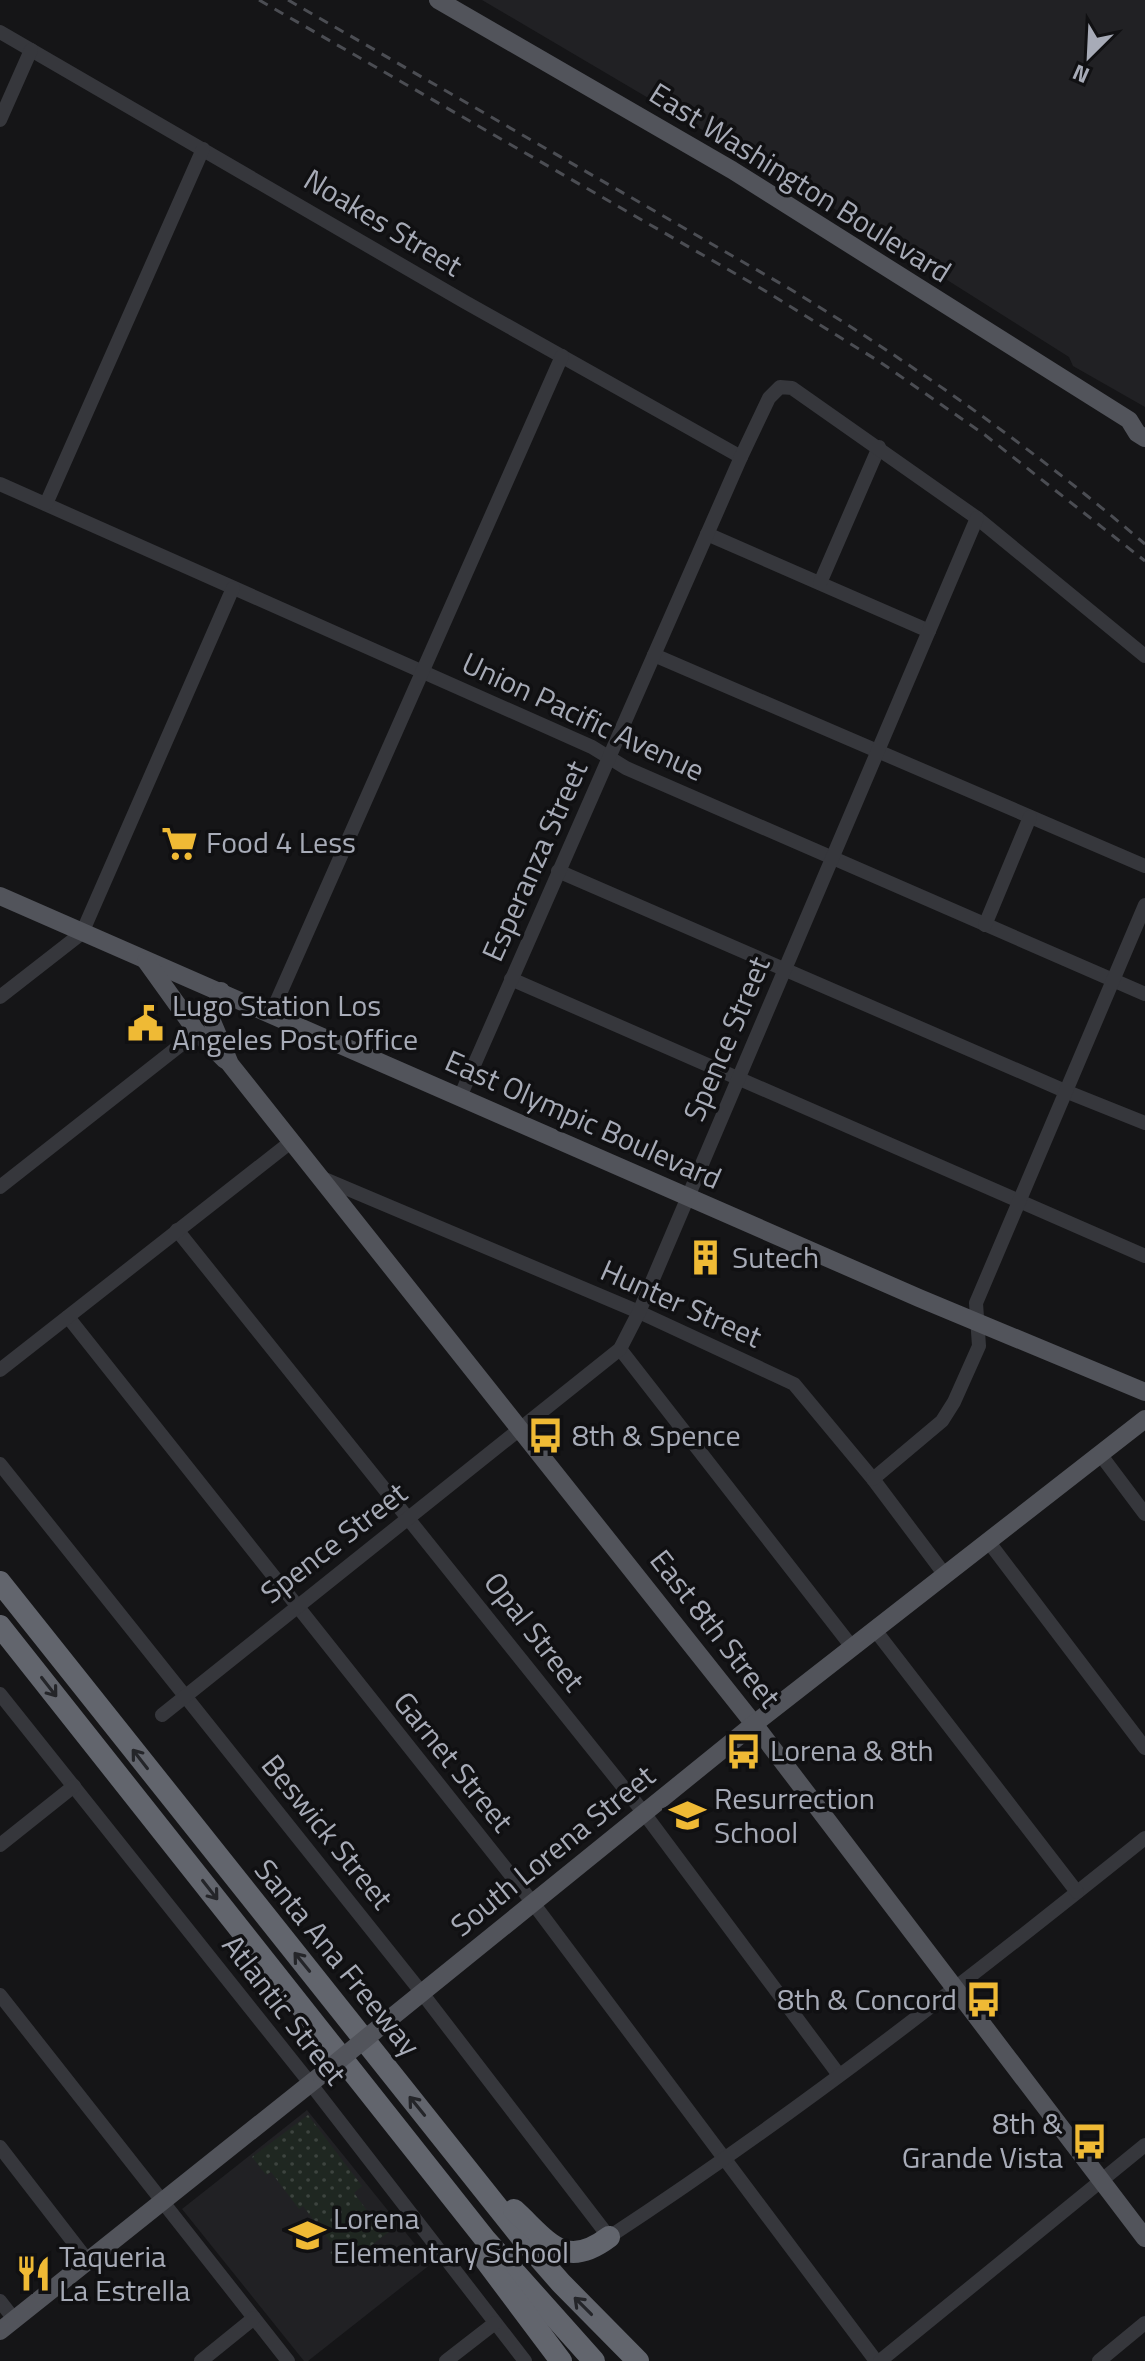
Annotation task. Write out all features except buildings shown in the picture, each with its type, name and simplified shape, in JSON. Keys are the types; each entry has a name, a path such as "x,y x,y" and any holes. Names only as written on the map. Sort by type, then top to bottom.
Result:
{"highway":[{"name":"Santa Ana Freeway","path":"0,1582 465,2167 561,2283 638,2361"},
{"name":"Santa Ana Freeway","path":"0,1626 485,2239 594,2361"},
{"path":"465,2167 559,2249 577,2254 609,2237"},
{"path":"485,2239 486,2261 561,2361"}],"main road":[{"name":"East Washington Boulevard","path":"438,0 732,170 1137,422 1137,433 1145,438"},
{"name":"East Olympic Boulevard","path":"0,896 975,1322 1145,1392"},
{"name":"East 8th Street","path":"145,959 197,1032 215,1053 230,1064 322,1178 754,1724 1145,2238"},
{"name":"East 8th Street","path":"221,991 211,1019 230,1064"},
{"name":"South Lorena Street","path":"7,2325 754,1724 1145,1419"}],"street":[{"name":"Noakes Street","path":"0,32 741,457"},
{"path":"0,120 31,50"},
{"path":"46,504 203,149"},
{"path":"271,1014 562,356"},
{"name":"Esperanza Street","path":"460,1097 769,398 780,387 792,388 879,447"},
{"path":"820,583 879,447 977,518 1145,656"},
{"name":"Union Pacific Avenue","path":"0,484 592,747 626,768 1145,994"},
{"name":"Spence Street","path":"162,1715 620,1349 639,1312 977,518"},
{"path":"707,534 929,631"},
{"path":"0,997 82,933 233,588"},
{"path":"654,655 1145,866"},
{"path":"985,925 1030,817"},
{"path":"558,871 1145,1123"},
{"path":"873,1479 942,1421 961,1389 979,1346 976,1303 1145,905"},
{"path":"511,979 1145,1256"},
{"path":"0,1187 197,1032"},
{"path":"0,1370 292,1141"},
{"name":"Hunter Street","path":"322,1178 639,1312 794,1384 873,1479 945,1575"},
{"name":"Opal Street","path":"177,1230 644,1813 839,2075"},
{"name":"Garnet Street","path":"68,1317 533,1903 878,2361"},
{"path":"620,1349 852,1647"},
{"path":"1100,1454 1145,1514"},
{"name":"Beswick Street","path":"0,1464 422,1993 609,2237"},
{"path":"988,1541 1145,1748"},
{"path":"875,1630 1077,1892"},
{"name":"Atlantic Street","path":"0,1694 315,2079 525,2361"},
{"path":"0,1845 74,1786"},
{"path":"609,2237 725,2160 954,1988 1145,1838"},
{"path":"0,1995 288,2361"},
{"path":"878,2361 1145,2145"},
{"path":"0,2147 88,2261"},
{"path":"0,2301 7,2325"},
{"path":"201,2361 254,2318"},
{"path":"446,2361 495,2323"},
{"path":"1099,2361 1145,2323"}],"shaded area":[{"path":"482,0 1145,0 1145,407 1073,366 1069,357 811,194"},
{"name":"Lorena Elementary School","path":"307,2110 431,2264 308,2361 304,2361 182,2209"},
{"path":"308,2115 362,2186 354,2193 374,2220 379,2217 390,2231 342,2268 330,2253 335,2248 303,2206 299,2209 271,2172 266,2175 252,2157"}],"railway":[{"path":"259,0 762,289 880,362 985,435 1145,561"},
{"path":"288,0 837,318 1017,442 1145,544"}],"place":[{"name":"Food 4 Less","path":"180,843"},
{"name":"Lugo Station Los Angeles Post Office","path":"146,1023"},
{"name":"Sutech","path":"706,1258"},
{"name":"8th & Spence","path":"546,1436"},
{"name":"Lorena & 8th","path":"744,1751"},
{"name":"Resurrection School","path":"688,1816"},
{"name":"8th & Concord","path":"983,2000"},
{"name":"8th & Grande Vista","path":"1089,2141"},
{"name":"Lorena Elementary School","path":"307,2236"},
{"name":"Taqueria La Estrella","path":"33,2274"}]}
